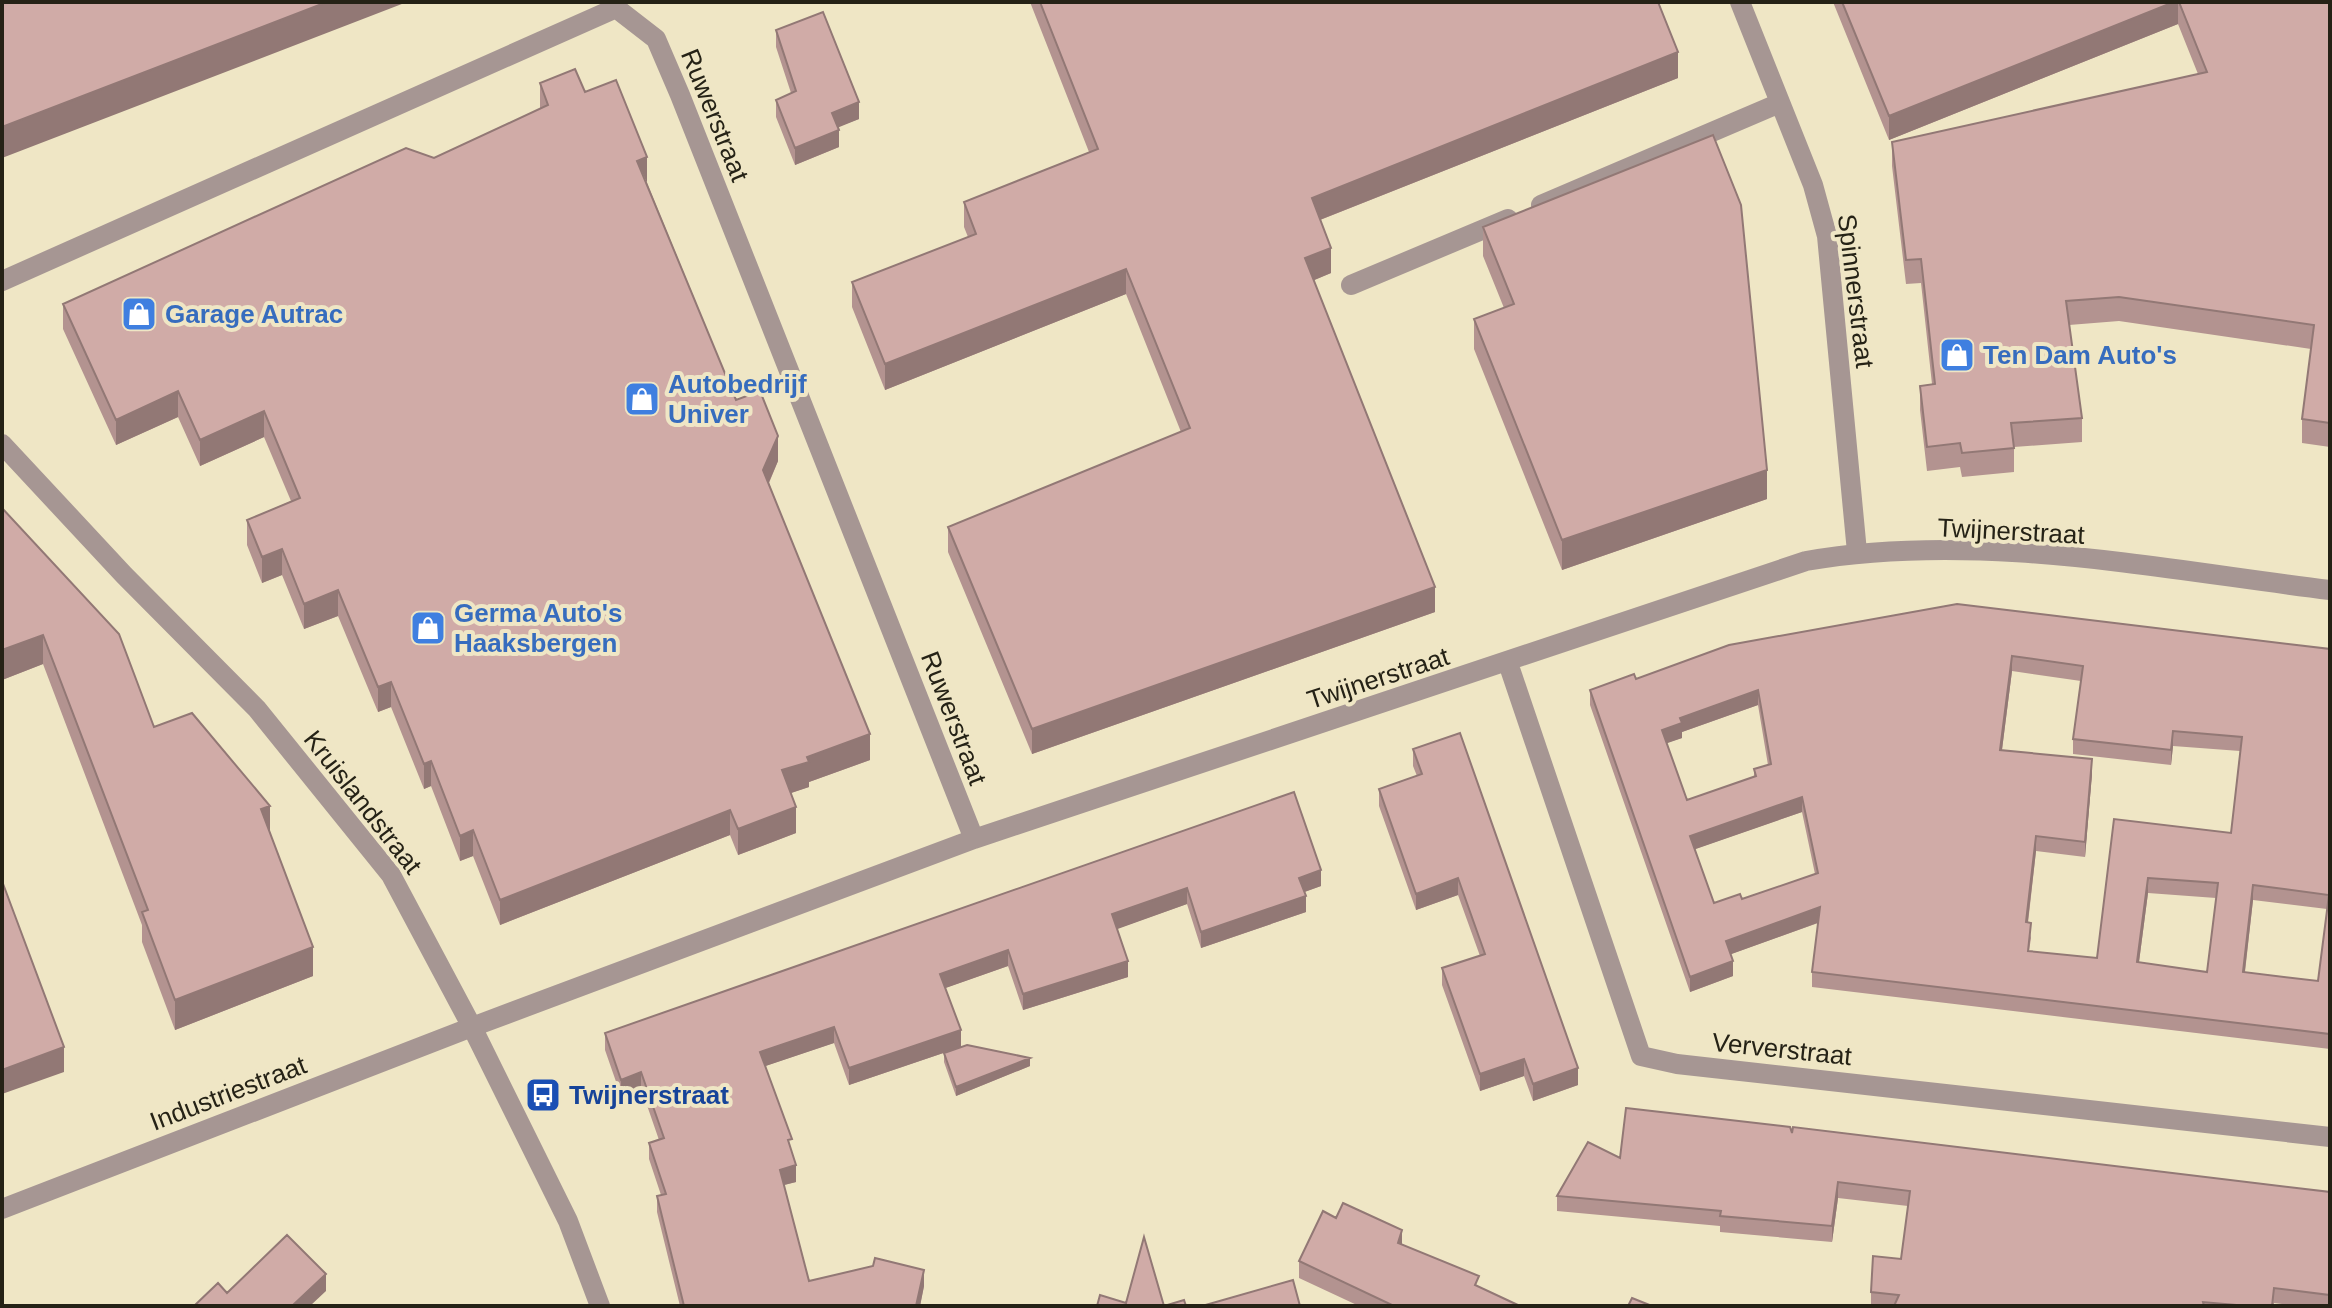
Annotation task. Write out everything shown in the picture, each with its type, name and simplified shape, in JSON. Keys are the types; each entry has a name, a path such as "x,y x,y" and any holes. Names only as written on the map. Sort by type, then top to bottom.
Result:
{"street":[{"name":"Spinnerstraat","path":"1740,2 1813,185 1827,236 1857,552"},
{"name":"Ruwerstraat","path":"2,281 616,5 656,39 974,839"},
{"path":"1351,285 1780,103"},
{"name":"Kruislandstraat","path":"2,444 266,720 391,875 472,1027 568,1221 600,1306"},
{"name":"Twijnerstraat","path":"472,1027 974,839 1806,561 1857,552 2012,551 2330,590"},
{"name":"Ververstraat","path":"1508,663 1641,1056 1677,1064 2330,1137"},
{"name":"Industriestraat","path":"2,1209 472,1027"}],"building":[{"path":"2,2 327,2 2,127"},
{"path":"1040,2 1658,2 1678,52 1312,198 1331,248 1305,258 1435,587 1032,729 948,527 1190,428 1126,269 885,364 852,282 976,234 964,202 1098,149"},
{"path":"1842,2 2174,2 1889,116"},
{"path":"2179,2 2330,2 2330,423 2302,419 2314,325 2119,297 2066,301 2082,418 2011,423 2014,448 1962,453 1960,443 1927,447 1920,386 1935,384 1921,259 1906,260 1892,142 2207,72"},
{"path":"823,12 859,102 832,113 839,130 795,148 776,100 796,91 776,30"},
{"path":"575,69 585,92 616,80 647,157 637,161 736,400 760,391 778,436 763,470 870,734 807,757 809,762 782,770 796,807 738,829 730,810 500,900 473,830 460,836 431,761 424,764 391,682 378,687 338,590 304,604 282,549 262,557 247,520 300,498 264,411 200,440 178,391 116,420 63,304 406,148 434,158 548,105 540,83"},
{"path":"1713,135 1741,205 1767,470 1562,540 1474,319 1514,304 1483,227"},
{"path":"2,508 119,634 154,727 192,713 270,806 261,809 313,947 175,1000 142,912 148,910 43,635 2,650"},
{"path":"1957,604 2330,649 2330,1034 1812,972 1820,907 1726,941 1733,961 1690,977 1590,690 1634,674 1636,679 1729,645","holes":["2012,656 2083,666 2073,739 2171,750 2173,731 2242,737 2231,833 2114,819 2097,958 2028,951 2031,923 2026,922 2036,836 2085,842 2092,759 2000,750","1758,690 1771,764 1754,769 1756,776 1687,800 1662,730 1682,723 1680,718","1802,797 1818,873 1742,899 1740,894 1714,903 1690,836","2148,878 2218,883 2207,972 2137,962","2253,885 2329,895 2318,981 2243,972"]},
{"path":"1460,733 1578,1068 1533,1084 1524,1059 1480,1074 1442,968 1485,954 1458,878 1416,894 1379,789 1422,774 1413,749"},
{"path":"1294,792 1321,870 1299,878 1306,896 1201,932 1187,888 1112,914 1128,961 1023,994 1008,950 940,974 961,1030 849,1068 834,1027 760,1052 792,1139 788,1140 796,1165 780,1170 809,1281 873,1266 875,1258 924,1270 916,1306 684,1306 657,1196 666,1194 649,1143 664,1138 641,1072 621,1080 605,1033"},
{"path":"2,881 64,1047 2,1070"},
{"path":"967,1045 1030,1058 956,1087 944,1053"},
{"path":"1626,1108 1790,1127 1792,1133 1793,1127 2330,1192 2330,1295 2274,1288 2272,1306 2203,1302 2204,1306 1894,1306 1899,1295 1871,1292 1873,1256 1901,1259 1910,1191 1838,1182 1832,1226 1720,1216 1721,1211 1557,1196 1588,1142 1620,1158"},
{"path":"1343,1203 1402,1230 1398,1243 1479,1276 1475,1285 1520,1306 1394,1306 1299,1261 1323,1211 1336,1218"},
{"path":"287,1235 326,1274 292,1306 194,1306 218,1283 227,1293"},
{"path":"1144,1237 1164,1306 1097,1306 1100,1295 1126,1303"},
{"path":"1293,1280 1300,1306 1202,1306"},
{"path":"1632,1298 1652,1306 1628,1306"},
{"path":"1184,1300 1186,1306 1164,1306"}],"place":[{"name":"Garage Autrac","path":"139,314"},
{"name":"Ten Dam Auto's","path":"1957,355"},
{"name":"Autobedrijf Univer","path":"642,399"},
{"name":"Germa Auto's Haaksbergen","path":"428,628"},
{"name":"Twijnerstraat","path":"543,1095"}]}
